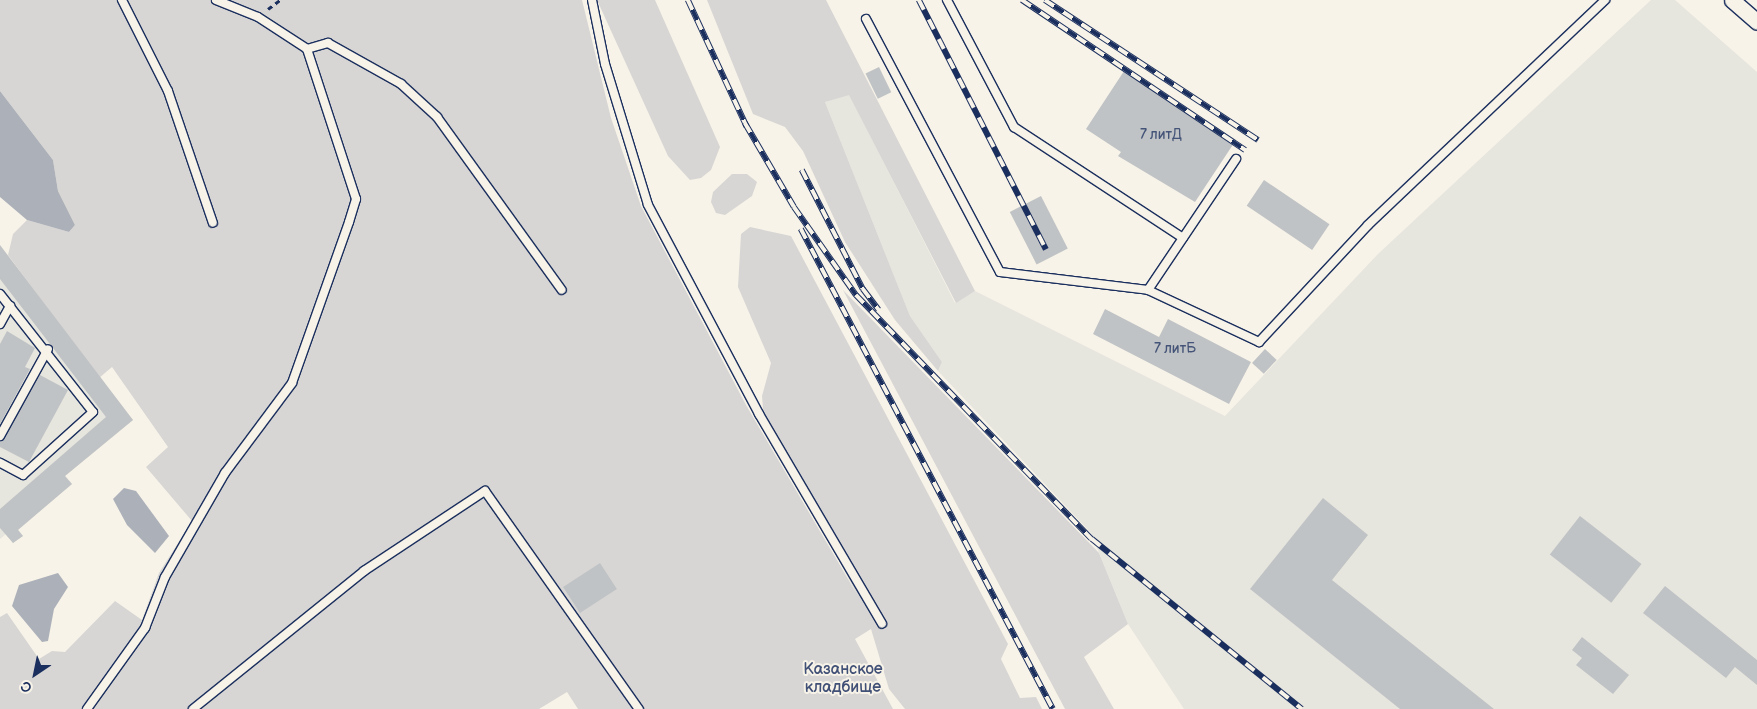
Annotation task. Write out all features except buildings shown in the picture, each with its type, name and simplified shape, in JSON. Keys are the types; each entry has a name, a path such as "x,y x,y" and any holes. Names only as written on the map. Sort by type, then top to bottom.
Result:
{"street":[{"path":"1732,0 1757,22"}],"lane":[{"path":"122,0 168,91 214,223"},
{"path":"87,709 145,628 165,577 225,473 292,382 356,199 307,49 258,17 216,0"},
{"path":"592,0 605,64 648,205 759,414 882,624"},
{"path":"947,0 1014,126 1183,238"},
{"path":"866,19 1000,272 1148,290 1259,342 1368,225 1605,0"},
{"path":"307,49 328,43 359,59 401,84 437,117 562,290"},
{"path":"1148,290 1236,159"},
{"path":"0,294 48,349 93,412 23,475 0,463"},
{"path":"0,324 10,306"},
{"path":"0,436 48,349"},
{"path":"193,709 364,571 485,491 639,709"}],"shaded area":[{"path":"1651,0 1675,0 1757,72 1757,709 1184,709 1128,624 1091,533 938,371 942,362 910,316 825,102 849,94 955,303 975,291 1225,416 1378,254"},
{"path":"0,91 53,160 58,191 75,225 69,232 27,220 0,197"},
{"path":"0,251 133,420 65,476 72,484 18,529 23,536 13,543 6,534 0,539"},
{"path":"124,488 136,491 169,536 155,553 127,525 113,499"},
{"path":"58,573 68,587 54,609 48,641 42,642 12,606 19,585"}],"green space":[{"name":"Казанское кладбище","path":"0,0 582,0 611,118 641,206 746,405 858,596 764,421 762,396 771,363 738,287 741,234 750,227 791,236 1008,644 1001,659 1020,698 1036,697 1042,709 905,709 889,689 871,629 855,639 893,709 578,709 567,692 539,709 0,709 0,617 7,613 39,659 52,651 65,652 115,601 142,620 159,573 192,521 146,467 168,447 112,367 99,378 8,255 13,234 27,220 69,232 75,225 58,191 53,160 0,91"},
{"path":"597,0 655,0 720,147 711,170 701,178 690,180 668,156"},
{"path":"707,0 826,0 975,291 956,303 849,95 825,102 910,316 942,362 938,371 895,320 845,242 803,151 785,127 753,114"},
{"path":"732,174 747,174 757,182 752,196 725,215 716,213 711,202 713,192"},
{"path":"843,290 1099,553 1128,624 1084,657 1114,709 1065,709"}],"railway":[{"path":"688,0 747,127"},
{"path":"919,0 1046,249"},
{"path":"1022,0 1245,150"},
{"path":"1045,0 1258,140"},
{"path":"745,123 794,207 856,295 1092,539 1302,709"},
{"path":"802,170 863,289 879,310"},
{"path":"801,229 1053,709"}]}
